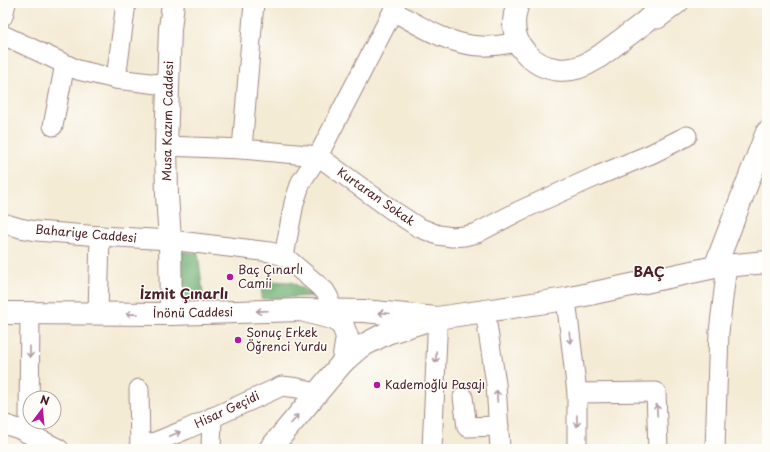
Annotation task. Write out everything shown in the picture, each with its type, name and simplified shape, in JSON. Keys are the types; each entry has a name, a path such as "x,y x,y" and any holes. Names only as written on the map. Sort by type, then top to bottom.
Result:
{"main road":[{"name":"Musa Kazım Caddesi","path":"171,314 170,240 166,146 167,86 173,3"},
{"path":"518,3 515,12 514,26 519,46 529,57 539,64 550,68 569,70 579,68 595,60 655,11"},
{"path":"721,266 767,132"},
{"path":"270,449 343,362 372,340 387,333 436,318 566,299 721,266 767,262"},
{"path":"301,310 364,311 436,318"},
{"name":"İnönü Caddesi","path":"3,313 171,314 301,310 335,319 343,326 347,337 343,362"}],"street":[{"path":"3,16 6,3"},
{"path":"116,84 126,3"},
{"path":"242,149 254,3"},
{"path":"655,11 658,19 679,3"},
{"path":"329,310 329,298 325,291 284,256 294,203 301,182 318,156 395,7 426,30 462,43 480,46 518,42"},
{"path":"3,35 64,70 84,72 116,84 167,86"},
{"path":"53,126 64,70"},
{"name":"Kurtaran Sokak","path":"318,156 418,227 438,235 452,237 477,233 526,208 597,176 651,154 687,136"},
{"path":"166,146 242,149 318,156"},
{"name":"Bahariye Caddesi","path":"3,223 36,231 170,240 270,252 284,256"},
{"path":"98,314 100,236"},
{"path":"715,449 715,410 721,266"},
{"path":"566,299 577,393 577,449"},
{"path":"485,311 496,384 500,449"},
{"path":"30,313 29,416 33,435"},
{"path":"432,449 437,337 436,318"},
{"path":"708,449 707,388 713,342 719,330"},
{"name":"Hisar Geçidi","path":"139,449 282,386 298,388 317,394"},
{"path":"139,389 139,449"},
{"path":"577,393 656,392 658,449"},
{"path":"463,397 467,427 499,426"},
{"path":"211,449 212,417"},
{"path":"3,424 33,435 59,449"}],"green space":[{"path":"177,251 198,253 204,301 178,302"},
{"path":"268,281 292,282 314,296 261,299 262,287"}],"place":[{"name":"Baç Çınarlı Camii","path":"230,277"},
{"name":"Sonuç Erkek Öğrenci Yurdu","path":"238,340"},
{"name":"Kademoğlu Pasajı","path":"377,385"}],"district":[{"name":"BAÇ","path":"649,272"},
{"name":"İzmit Çınarlı","path":"184,294"}]}
